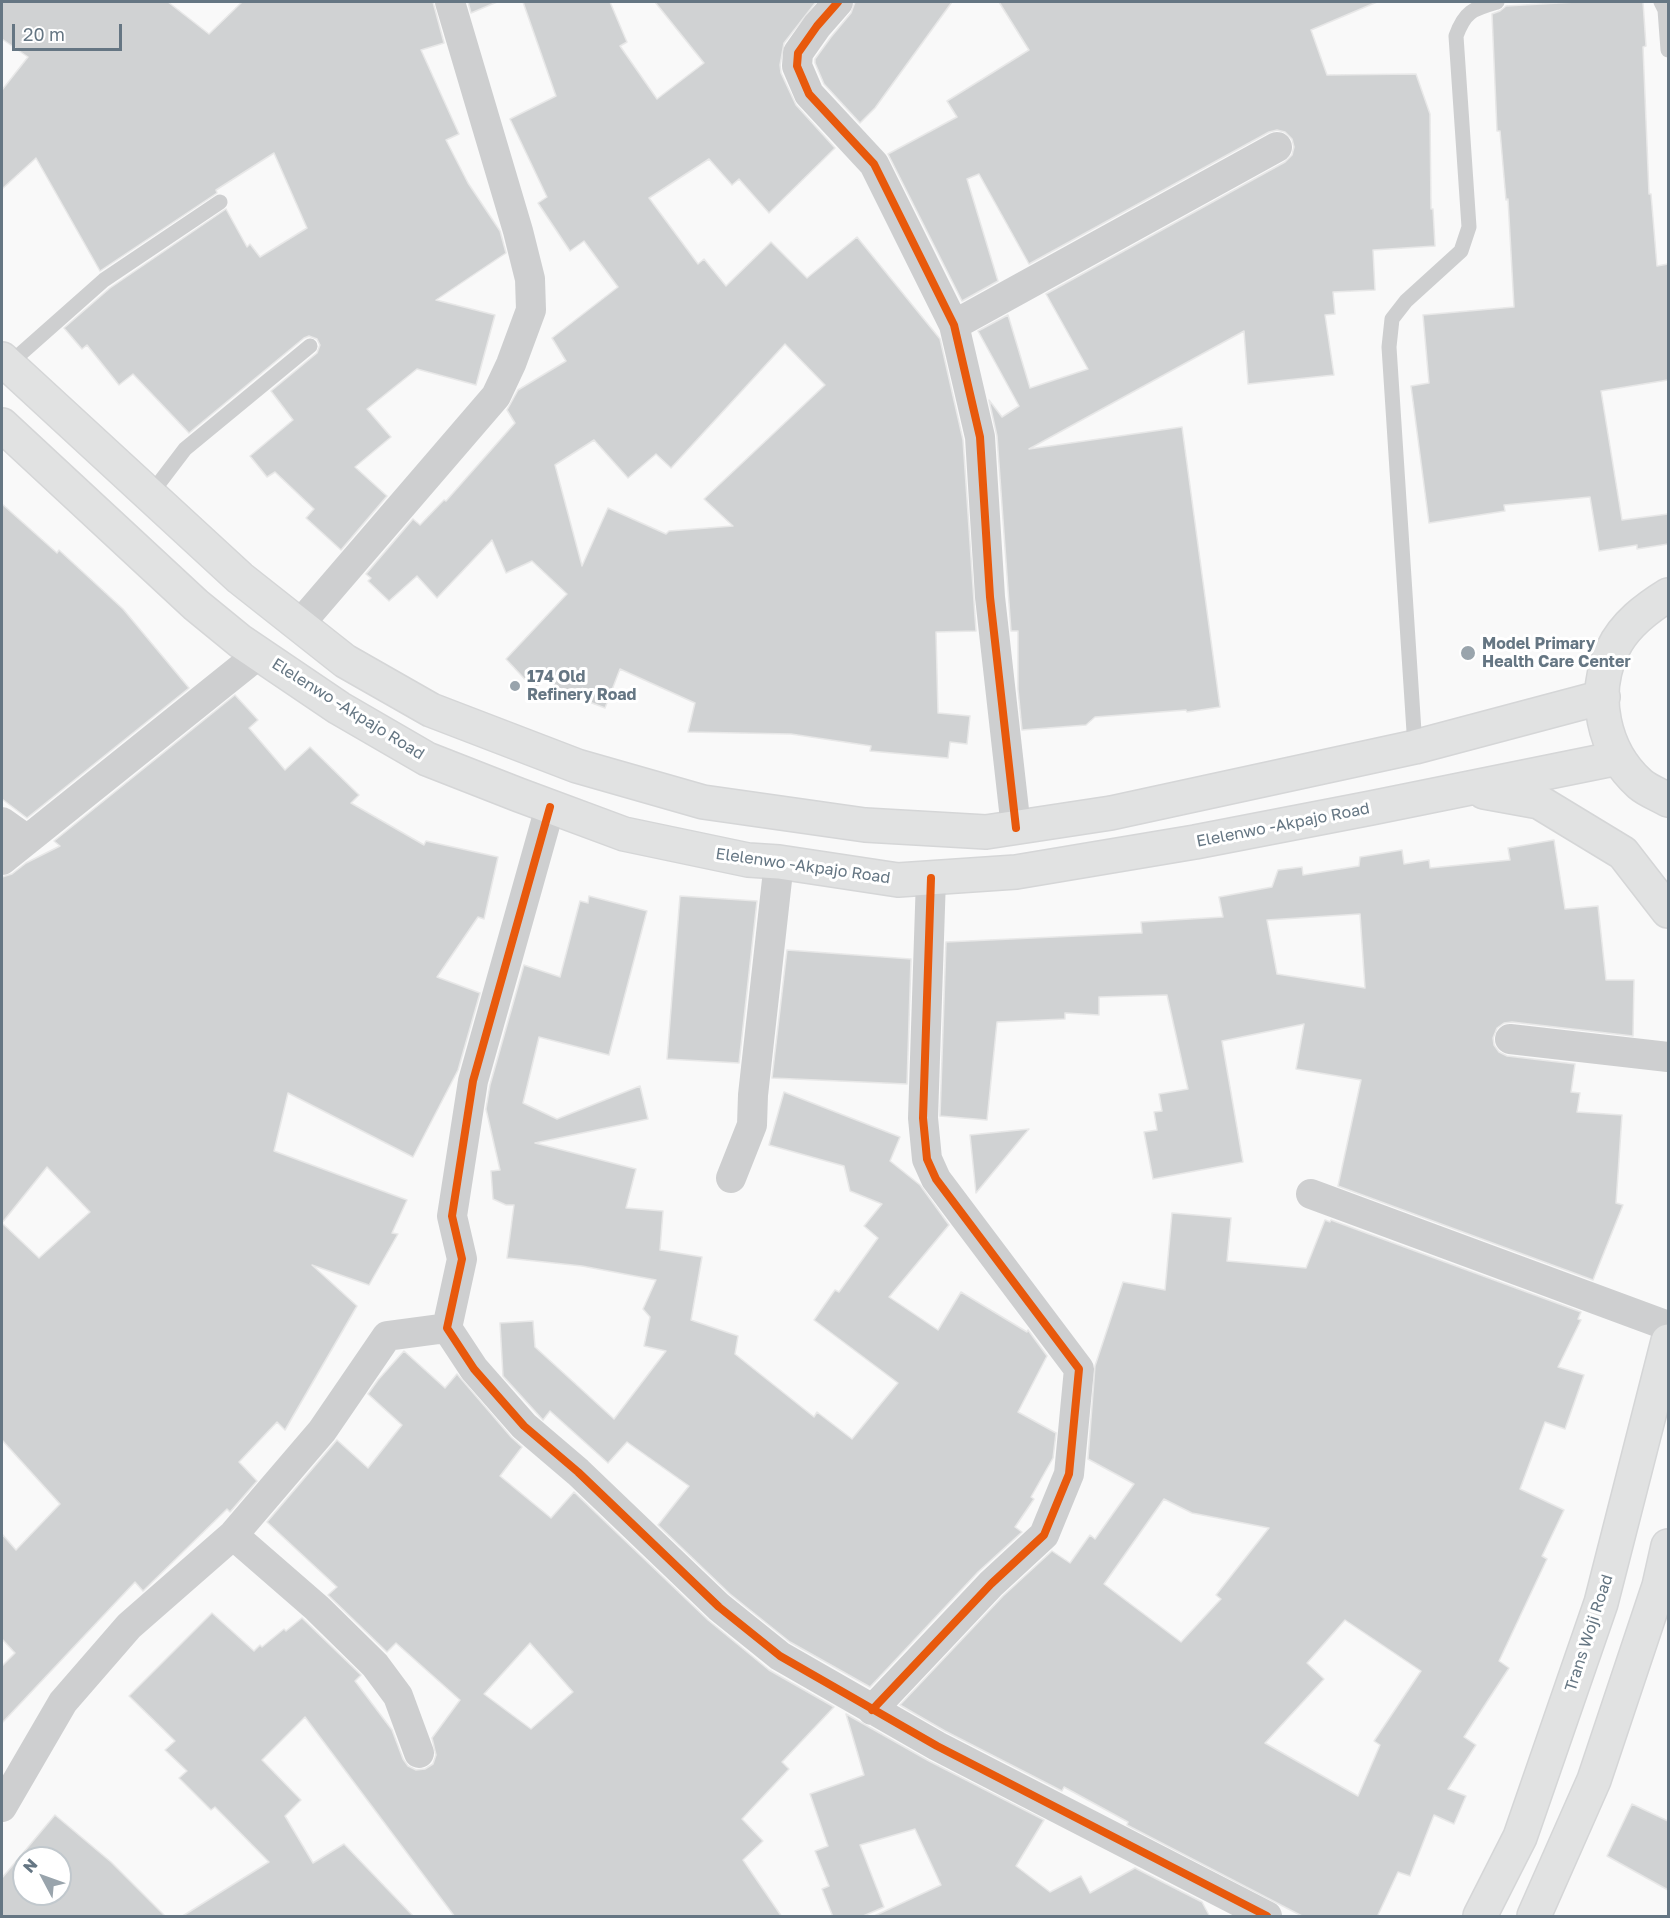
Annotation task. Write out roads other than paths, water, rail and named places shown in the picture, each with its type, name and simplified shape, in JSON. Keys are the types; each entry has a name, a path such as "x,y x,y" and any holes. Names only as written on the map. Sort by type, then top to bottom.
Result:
{"main road":[{"path":"5,362 240,578 345,661 431,710 577,766 703,802 865,825 986,832 1111,813 1415,747 1603,698"},
{"name":"Elelenwo -Akpajo Road","path":"2,425 196,605 259,654 339,708 427,759 550,807 624,834 748,860 779,862 898,880 1027,871 1195,842 1618,758"},
{"path":"1668,595 1636,617 1613,648 1602,686 1604,724 1618,758 1641,785 1668,800"},
{"path":"1471,789 1539,802 1623,853 1668,911"},
{"name":"Trans Woji Road","path":"1480,1917 1520,1837 1601,1603 1668,1341"},
{"path":"1534,1917 1594,1780 1659,1586 1668,1546"}],"street":[{"path":"299,625 496,396 511,364 531,310 530,279 518,231 450,2"},
{"path":"838,2 798,53 797,66 809,94 874,164 954,325 980,437 990,597 1016,828"},
{"path":"954,325 1277,147"},
{"path":"2,860 259,654"},
{"path":"550,807 473,1082 452,1216 462,1259 447,1328 474,1369 524,1426 578,1472 719,1607 780,1656 937,1746 1267,1917"},
{"path":"2,822 26,839"},
{"path":"731,1178 752,1125 753,1095 779,862"},
{"path":"873,1710 991,1584 1044,1535 1069,1474 1079,1369 976,1230 947,1195 936,1179 927,1159 923,1118 932,878"},
{"path":"1510,1039 1668,1057"},
{"path":"1311,1194 1668,1326"},
{"path":"2,1807 63,1702 129,1626 233,1535 322,1431 387,1336 447,1328"},
{"path":"233,1535 317,1608 375,1665 398,1696 419,1753"}],"lane":[{"path":"1415,747 1389,347 1391,328 1392,320 1406,301 1461,251 1469,228 1456,36 1462,21 1476,8 1497,2"},
{"path":"1661,2 1665,10 1668,50"},
{"path":"5,362 104,280 220,202"},
{"path":"150,495 185,449 310,346"}],"place":[{"name":"Model Primary Health Care Center","path":"1468,653"},
{"name":"174 Old Refinery Road","path":"515,686"}]}
